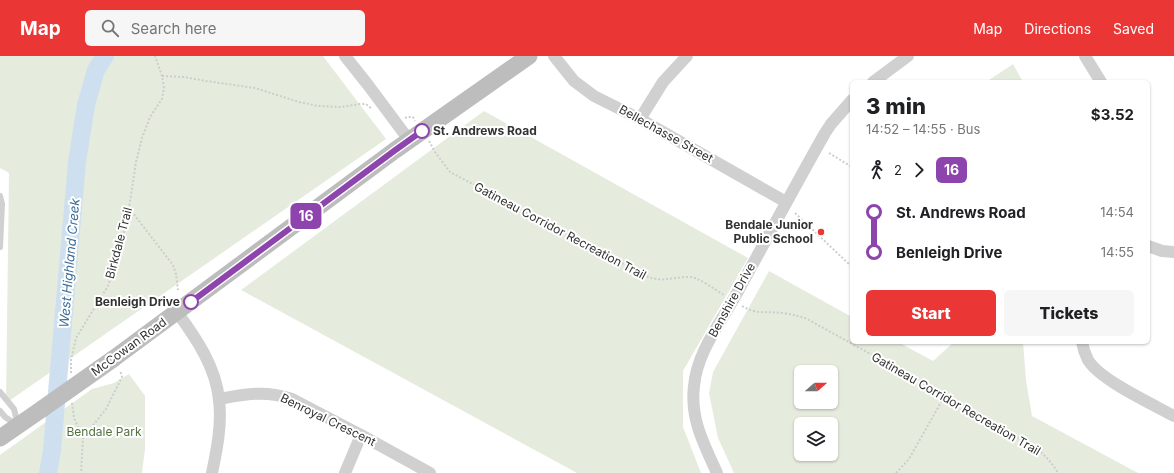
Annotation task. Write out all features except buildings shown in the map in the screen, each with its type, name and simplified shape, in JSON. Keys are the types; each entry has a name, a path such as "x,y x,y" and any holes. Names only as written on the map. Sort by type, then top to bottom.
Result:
{"main road":[{"name":"McCowan Road","path":"0,438 113,359 388,155 529,56"}],"street":[{"path":"345,56 409,140"},
{"name":"Bellechasse Street","path":"554,56 574,81 594,96 640,119 786,202"},
{"path":"640,119 663,82 687,56"},
{"path":"876,80 908,56"},
{"path":"1085,56 1100,80"},
{"name":"Benshire Drive","path":"717,473 697,426 694,407 694,386 698,366 709,341 786,202 831,124 850,102"},
{"path":"1150,247 1162,251 1174,252"},
{"path":"177,312 205,354 214,377 219,399 220,416 217,450 212,473"},
{"path":"1082,344 1088,360 1101,374 1174,416"},
{"name":"Benroyal Crescent","path":"219,399 249,393 278,395 292,399 430,473"},
{"path":"344,473 361,435"}],"lane":[{"path":"0,196 2,204 0,247"},
{"path":"0,392 14,410 18,426"},
{"path":"0,411 5,417 18,426"}],"path":[{"name":"Birkdale Trail","path":"70,374 71,360 76,338 108,286 121,246 136,162 142,138 150,117 162,99 164,88 162,76 155,56"},
{"path":"162,76 184,76 206,81 255,88 299,102 318,106 341,107 366,104 373,110"},
{"path":"407,117 413,118 416,123"},
{"name":"Gatineau Corridor Recreation Trail","path":"430,142 450,172 646,276 652,279 661,280 690,277 728,297"},
{"path":"829,153 850,166"},
{"path":"129,208 173,265 178,290"},
{"path":"795,213 850,264"},
{"name":"Gatineau Corridor Recreation Trail","path":"737,303 755,312 797,315 850,343"},
{"name":"Gatineau Corridor Recreation Trail","path":"852,344 945,395 1036,448 1046,456 1058,473"},
{"path":"83,438 105,411 119,385 122,375"},
{"path":"896,473 909,458 945,395"},
{"path":"72,402 74,418 83,438 80,473"}],"green space":[{"path":"0,56 323,56 386,139 6,403 9,173 0,168"},
{"path":"1013,64 1022,80 989,80"},
{"path":"484,111 748,258 683,371 683,427 701,473 577,473 241,290"},
{"path":"769,271 850,316 850,344 902,344 933,361 952,344 1023,344 1026,380 1032,416 1138,473 734,473 718,438 709,393 713,372"},
{"name":"Bendale Park","path":"129,374 145,396 145,449 142,473 0,473 0,455 92,389 114,383"}],"waterway":[{"name":"West Highland Creek","path":"48,473 52,450 77,162 86,105 96,70 105,56"}],"bus line":[{"name":"16","path":"191,302 422,131"}],"place":[{"name":"St. Andrews Road","path":"422,131"},
{"name":"Bendale Junior Public School","path":"821,232"},
{"name":"Benleigh Drive","path":"191,302"}]}
